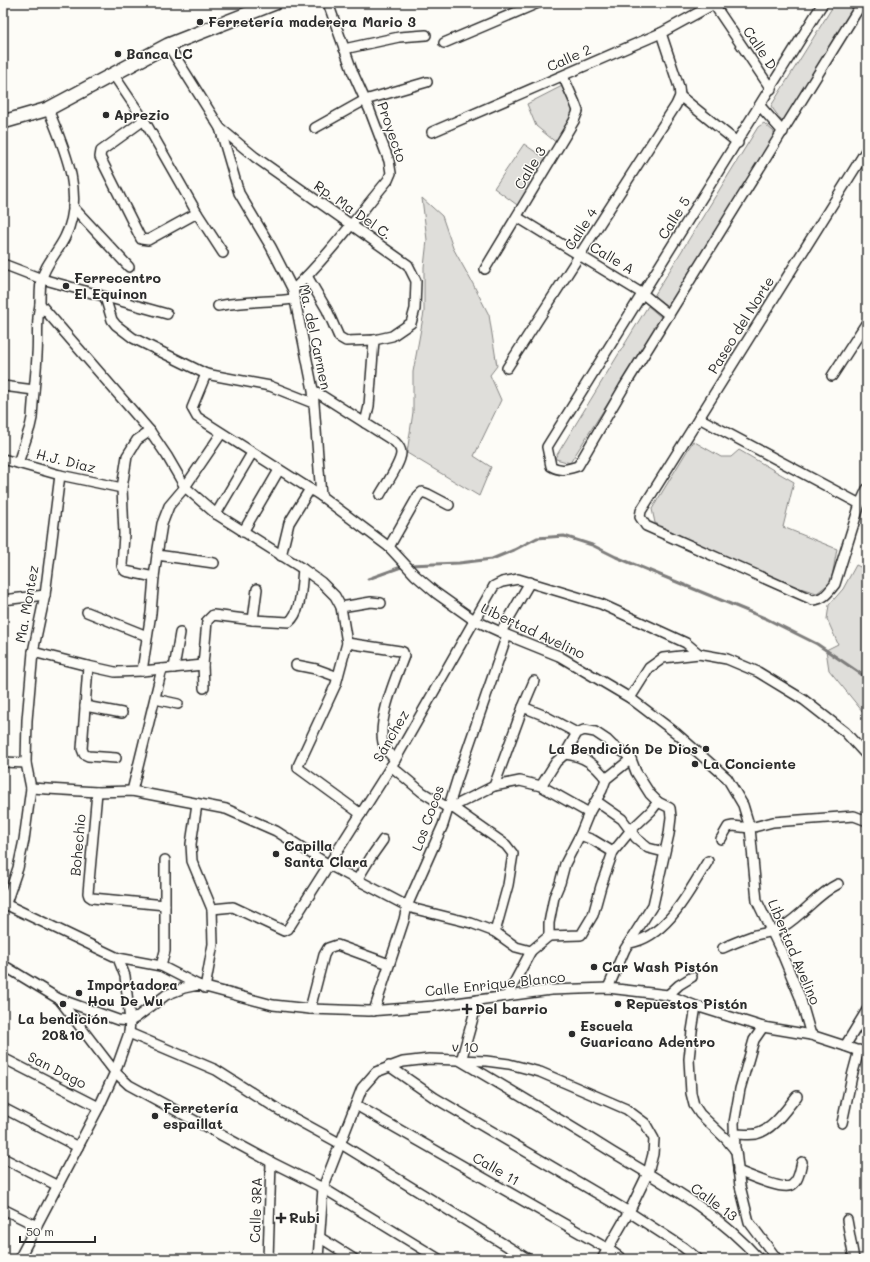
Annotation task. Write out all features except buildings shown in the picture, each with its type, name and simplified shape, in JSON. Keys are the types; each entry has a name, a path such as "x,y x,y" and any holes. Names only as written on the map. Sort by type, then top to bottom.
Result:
{"street":[{"path":"3,122 48,109 168,45 275,3"},
{"name":"Proyecto","path":"294,294 307,276 388,180 391,173 390,161 353,74 328,3"},
{"path":"444,43 538,3"},
{"name":"Calle 5","path":"669,315 624,387 578,466 564,470 557,470 551,466 548,447 738,143 823,3"},
{"path":"669,315 862,3"},
{"name":"Calle D","path":"714,4 771,89"},
{"name":"Calle 2","path":"432,132 661,33 714,4"},
{"path":"661,33 679,87 680,96 738,143"},
{"path":"344,50 399,37 426,35"},
{"path":"168,45 220,128"},
{"path":"113,74 144,120 197,213 223,253"},
{"name":"Calle 3","path":"485,269 574,121 578,111 563,76"},
{"path":"315,128 365,100 427,82"},
{"name":"Calle 4","path":"507,368 581,255 676,105 680,96"},
{"path":"760,106 782,132"},
{"path":"18,463 30,428 40,304 39,293 42,279 49,262 66,236 71,221 73,207 70,168 64,148 48,109"},
{"path":"144,120 101,151 100,157 141,239 148,240 197,213"},
{"name":"Rp. Ma Del C.","path":"220,128 255,157 408,265 416,282 415,309 411,323 392,336 374,340"},
{"name":"Ma. del Carmen","path":"220,128 239,193 271,247 294,294 313,390 321,496"},
{"name":"Paseo del Norte","path":"860,504 835,584 828,594 820,599 813,600 646,526 640,517 641,511 867,150"},
{"path":"73,207 129,267"},
{"name":"Calle A","path":"517,217 643,294 669,315"},
{"path":"3,264 42,279 167,314"},
{"path":"307,276 327,310 339,337 346,342 374,340 365,423"},
{"path":"218,306 231,303 268,302 294,294"},
{"path":"105,297 112,320 120,330 133,338 206,374 270,386 313,403"},
{"path":"40,304 150,430 185,487 216,514 303,569 321,582 335,596 341,607 347,643 336,684 298,768 361,814"},
{"path":"832,376 867,322"},
{"name":"Libertad Avelino","path":"206,374 192,408 197,417 221,434 321,496 389,547 399,556 415,575 436,593 474,620 559,656 630,698 676,733 727,778 743,805 750,828 757,900 800,997 811,1035"},
{"path":"3,386 34,390"},
{"path":"313,390 396,442 400,448 401,453 399,462 380,495"},
{"path":"700,418 860,504 867,489"},
{"path":"150,430 137,440 127,456 122,488 124,534 122,566 125,571 154,577"},
{"path":"142,671 151,613 157,555 165,514 169,506 185,487 221,434"},
{"path":"216,514 252,453"},
{"name":"H.J. Diaz","path":"3,459 60,475 122,488"},
{"path":"243,532 279,470"},
{"name":"Ma. Montez","path":"4,903 18,868 24,840 31,788 26,763 27,720 33,652 44,595 60,475"},
{"path":"281,556 290,523 310,489"},
{"path":"389,547 418,496 422,492 449,505"},
{"path":"157,555 214,563"},
{"path":"204,688 203,665 207,621 209,617 213,615 253,620 289,622 294,617 299,603 303,569"},
{"name":"Sánchez","path":"212,909 233,907 284,931 288,929 393,763 494,586 502,582 518,579 601,604 686,643 699,654"},
{"name":"Los Cocos","path":"374,1010 404,920 407,906 450,808 504,634 530,582"},
{"path":"253,620 258,588"},
{"path":"3,600 44,595"},
{"path":"341,607 371,602 381,603"},
{"path":"87,612 147,636"},
{"path":"174,668 180,633"},
{"path":"347,643 403,652 404,656 386,703 382,731 384,747 393,763 422,792 450,808 506,845 513,854 508,885 495,932"},
{"path":"33,652 115,672 203,665"},
{"path":"630,698 650,668 663,658 699,654 727,659 758,672 804,700 845,732 867,756"},
{"path":"296,665 316,669 338,677"},
{"path":"88,666 82,749 84,754 88,756 116,758"},
{"path":"132,792 162,669"},
{"path":"494,786 534,681"},
{"path":"155,699 178,704"},
{"path":"84,706 122,713"},
{"path":"523,707 581,731 596,732 631,759 636,772 650,794 658,802 670,808 671,817 669,834 657,890 652,905 616,968 608,988"},
{"path":"541,786 556,762 565,754 581,731"},
{"path":"565,754 577,755 588,761 598,768 606,779"},
{"path":"549,936 549,923 554,897 560,883 565,864 606,779 631,759"},
{"path":"3,762 26,763"},
{"path":"450,808 494,786 520,781 541,786 589,813"},
{"path":"31,788 97,792 132,792 226,809 276,831 329,865 414,910 471,923 495,932 516,947 530,951"},
{"name":"Bohechio","path":"97,792 88,893 89,896 92,898 165,905"},
{"path":"596,801 622,819 636,838 648,848 664,852"},
{"path":"507,996 530,951 549,936 581,935 593,915 613,852 631,830 651,811 658,802"},
{"path":"4,903 118,958 161,966 201,987 213,944 212,909 192,862 191,844 197,804"},
{"path":"721,839 728,827 737,826 750,828 773,822 854,816 867,821"},
{"path":"580,835 593,840 613,852"},
{"path":"357,880 383,840"},
{"path":"161,966 165,951 165,860"},
{"path":"630,943 639,942 658,930 669,920 689,892 708,861"},
{"path":"723,948 754,936 772,932 784,926 808,908 825,892 838,884"},
{"path":"310,1009 324,955 328,948 337,945 389,964"},
{"path":"19,1259 99,1107 129,1033 130,1021 125,976 118,958"},
{"path":"3,966 59,999 118,1020 130,1021"},
{"path":"668,995 679,985 692,977"},
{"name":"Calle Enrique Blanco","path":"130,1021 166,995 184,988 201,987 273,1005 310,1009 374,1010 434,1006 551,990 608,988 668,995 696,1006 762,1027 811,1035 863,1052"},
{"path":"59,999 114,1072 129,1085 323,1188 439,1259"},
{"path":"461,1061 478,1000"},
{"path":"696,1006 689,1059 691,1093 694,1105 700,1114 726,1139 736,1151"},
{"path":"845,1046 867,1010"},
{"path":"762,1027 754,1040 749,1054 737,1107 734,1134 740,1186 749,1222 777,1259"},
{"path":"129,1033 216,1070 279,1110 341,1144 528,1259"},
{"path":"842,1123 852,1076 863,1052"},
{"name":"San Dago","path":"3,1058 99,1107"},
{"name":"v 10","path":"318,1259 323,1188 362,1088 376,1072 389,1066 403,1062 429,1059 509,1064 540,1072 626,1110 645,1123 654,1139 653,1154 648,1173 602,1259"},
{"name":"Calle 13","path":"461,1061 648,1173 715,1217 749,1247 759,1259"},
{"path":"389,1066 435,1098 628,1212 683,1247 698,1259"},
{"path":"734,1134 754,1134 770,1127 797,1096"},
{"name":"Calle 11","path":"356,1106 608,1249 622,1259"},
{"path":"3,1108 78,1147"},
{"path":"3,1158 58,1186"},
{"name":"Calle 3RA","path":"268,1259 272,1162"},
{"path":"738,1171 765,1181 788,1187 794,1185 802,1162"},
{"path":"3,1209 37,1226"},
{"path":"847,1220 854,1259"},
{"path":"319,1237 354,1259"}],"shaded area":[{"path":"835,3 858,3 783,123 771,106"},
{"path":"564,85 577,112 558,144 536,126 527,104"},
{"path":"764,123 774,132 774,138 672,310 654,296 758,127"},
{"path":"524,144 550,162 520,207 494,188"},
{"path":"422,198 442,216 453,248 489,315 497,366 490,375 501,400 474,456 491,467 479,496 407,453 413,412 413,372 424,312 424,267 427,240"},
{"path":"648,306 662,318 570,463 549,457 555,458"},
{"path":"693,441 721,457 731,457 739,450 794,482 783,527 837,549 831,582 817,593 766,578 655,523 652,509"},
{"path":"856,565 867,570 867,717 829,670 826,650 838,644 827,619 829,605 843,589"}],"waterway":[{"path":"409,565 459,563 492,559 537,538 564,536 592,545 616,557 767,619 817,644 867,678"},
{"path":"368,579 404,566"}],"place":[{"name":"Ferretería maderera Mario 3","path":"200,22"},
{"name":"Banca LC","path":"118,54"},
{"name":"Aprezio","path":"106,115"},
{"name":"Ferrecentro El Equinon","path":"66,286"},
{"name":"La Bendición De Dios","path":"706,749"},
{"name":"La Conciente","path":"695,764"},
{"name":"Capilla Santa Clara","path":"276,854"},
{"name":"Car Wash Pistón","path":"594,967"},
{"name":"Importadora Hou De Wu","path":"79,993"},
{"name":"La bendición 20&10","path":"63,1004"},
{"name":"Repuestos Pistón","path":"618,1004"},
{"name":"Del barrio","path":"467,1009"},
{"name":"Escuela Guaricano Adentro","path":"572,1034"},
{"name":"Ferretería espaillat","path":"155,1116"},
{"name":"Rubi","path":"281,1218"}]}
